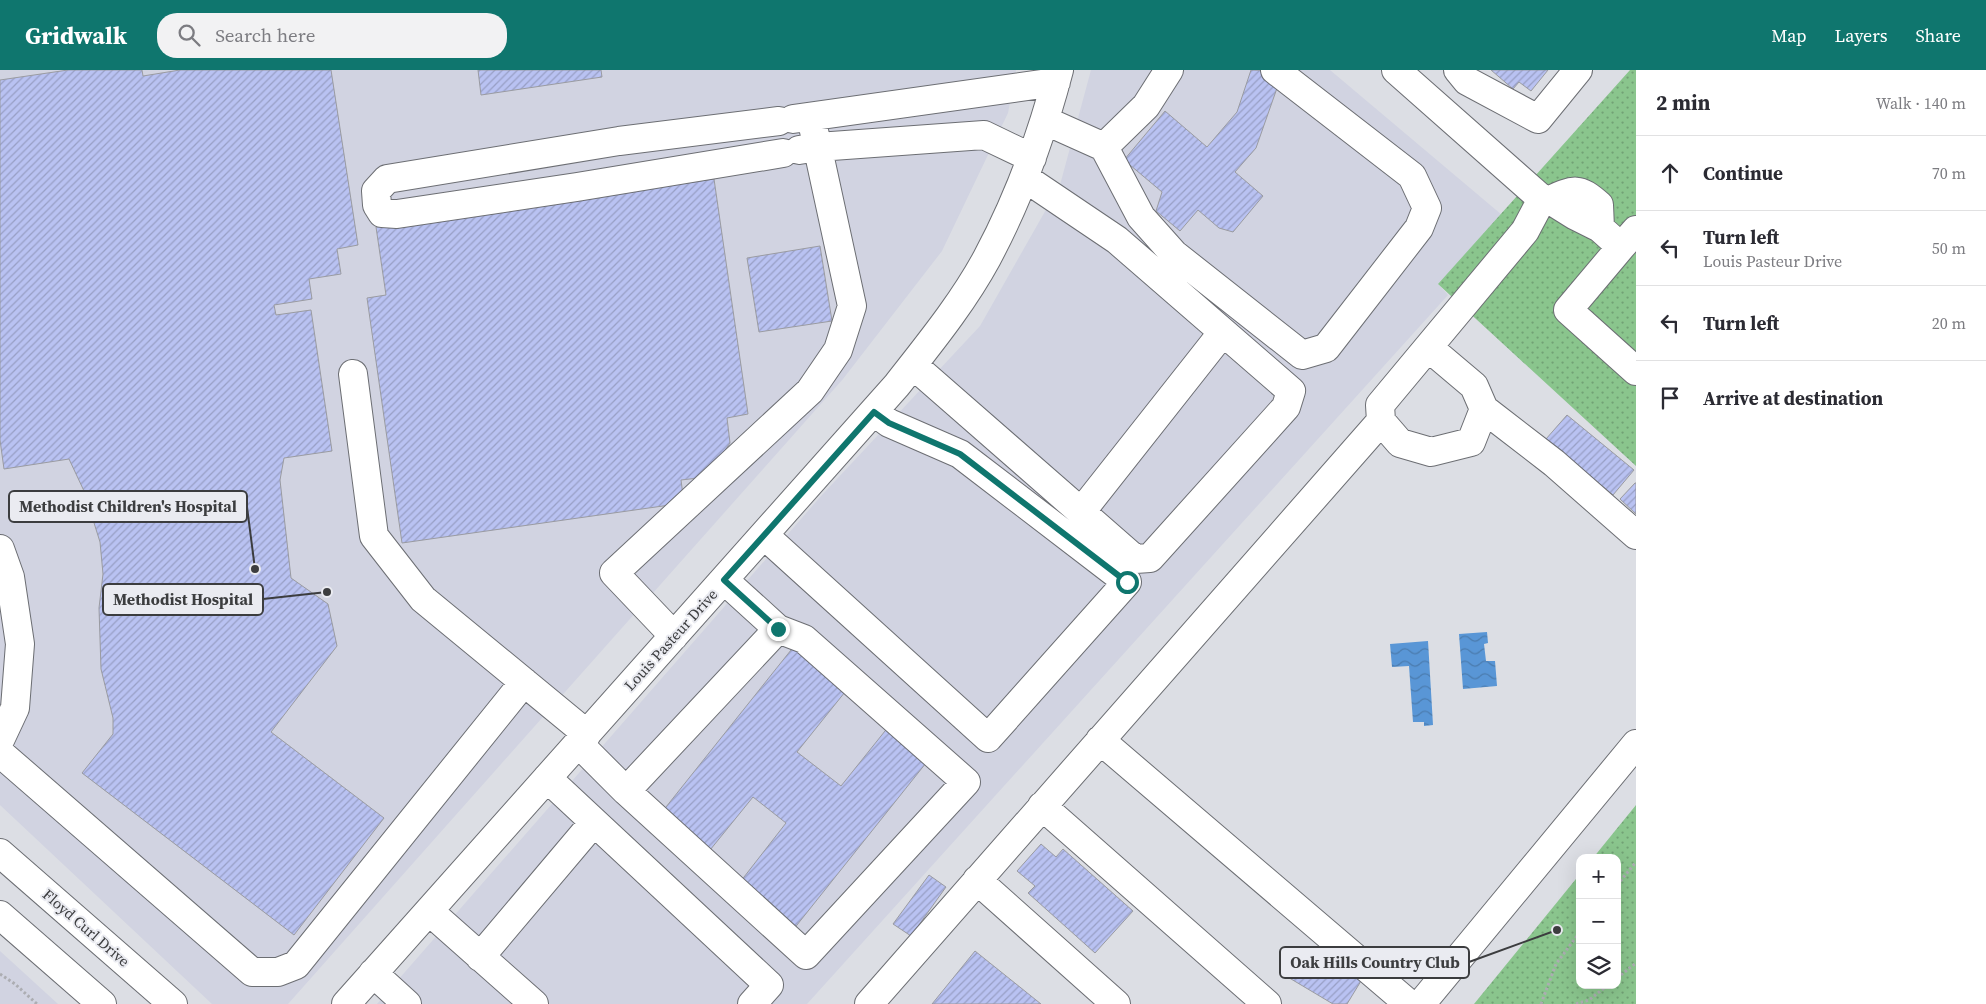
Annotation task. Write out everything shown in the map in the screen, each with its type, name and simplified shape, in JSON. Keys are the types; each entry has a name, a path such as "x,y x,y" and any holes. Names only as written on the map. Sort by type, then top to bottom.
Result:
{"street":[{"path":"1104,147 1146,106 1169,70"},
{"path":"1046,121 1104,147 1142,217 1174,254 1302,355 1326,348 1419,228 1427,208 1412,176 1275,70"},
{"path":"1396,70 1546,199 1600,228 1628,238 1568,310 1636,371"},
{"path":"1458,70 1467,81 1538,119 1578,70"},
{"path":"913,365 1135,559 1150,558 1286,407 1291,391 1117,240 984,135 798,150 577,187 396,214 382,214 377,205 376,191 387,179 619,141 793,119 1058,76"},
{"name":"Louis Pasteur Drive","path":"346,1004 874,412 945,324 987,259 1028,168 1046,121 1058,76"},
{"path":"674,636 614,573 810,391 838,350 852,306 798,150 793,119"},
{"path":"1484,408 1471,442 1431,452 1400,443 1381,421 1380,405 1525,231 1546,199"},
{"path":"1081,512 1223,332"},
{"path":"1429,348 1474,386 1484,408 1554,463 1636,535"},
{"path":"353,374 374,536 423,599 524,682 582,738 626,791 806,955 966,782 804,639 778,629 724,580"},
{"path":"764,535 988,738 1127,582 960,454 889,423 874,412"},
{"path":"869,1004 1381,421"},
{"path":"0,549 10,577 20,644 15,708 0,740"},
{"path":"626,791 778,629"},
{"path":"0,753 252,972 278,972 296,965 524,682"},
{"path":"1100,740 1409,1004"},
{"path":"1421,1004 1636,744"},
{"path":"547,778 769,985 752,1004"},
{"path":"1042,806 1267,1004"},
{"path":"480,957 594,822"},
{"name":"Floyd Curl Drive","path":"0,853 173,1004"},
{"path":"977,880 1116,1004"},
{"path":"429,911 534,1004"},
{"path":"0,914 102,1004"},
{"path":"373,973 407,1004"}],"path":[{"path":"1621,880 1636,862"},
{"path":"1542,1004 1556,964 1576,937"},
{"path":"1621,975 1636,963"},
{"path":"0,974 38,1004"},
{"path":"1576,1004 1589,1000 1603,989"}],"shaded area":[{"path":"0,70 1016,70 1008,113 942,251 843,379 288,1004 212,1004 0,805"},
{"path":"1091,70 1330,70 1502,215 1438,284 1448,295 807,1004 377,1004 822,495 980,326 1060,185"},
{"path":"0,951 58,1004 0,1004"}],"green space":[{"path":"1630,70 1636,70 1636,466 1438,284"},
{"path":"1636,805 1636,1004 1474,1004 1576,879 1576,989 1621,989 1621,854 1596,854"}],"water":[{"path":"1487,632 1488,643 1484,644 1486,661 1495,661 1497,686 1463,689 1459,634"},
{"path":"1428,641 1433,725 1424,726 1424,722 1413,722 1409,666 1392,667 1390,644"}],"building":[{"path":"68,70 142,70 143,76 180,70 331,70 358,245 337,249 341,274 309,279 312,299 274,305 276,315 311,310 332,451 284,458 280,480 291,578 328,604 337,646 271,732 384,818 294,935 82,773 113,734 113,718 101,669 99,608 103,574 100,542 84,491 69,459 4,469 0,440 0,80"},
{"path":"478,70 601,70 602,77 481,95"},
{"path":"1251,70 1283,71 1256,148 1235,172 1263,196 1233,232 1219,228 1198,210 1180,231 1156,211 1162,192 1124,160 1165,111 1207,147 1237,112"},
{"path":"1491,70 1548,70 1531,91 1519,82 1513,89"},
{"path":"714,179 748,414 727,418 730,443 707,477 681,480 684,503 402,543 367,298 386,295 376,227"},
{"path":"820,246 832,321 759,332 747,258"},
{"path":"1567,415 1634,470 1613,495 1546,439"},
{"path":"1636,483 1636,514 1620,499"},
{"path":"795,645 849,687 797,752 841,786 889,726 930,758 793,930 737,886 786,823 753,797 706,855 658,817"},
{"path":"1041,844 1056,857 1063,849 1133,911 1095,953 1028,893 1035,886 1017,871"},
{"path":"929,875 946,887 911,936 893,924"},
{"path":"1304,947 1361,981 1347,1004 1333,1004 1286,976"},
{"path":"975,951 1041,1004 932,1004"}],"place":[{"name":"Methodist Children's Hospital","path":"255,569"},
{"name":"Methodist Hospital","path":"327,592"},
{"name":"Oak Hills Country Club","path":"1557,930"}],"route":[{"path":"778,629 724,580 874,412 889,423 960,454 1127,582"}]}
